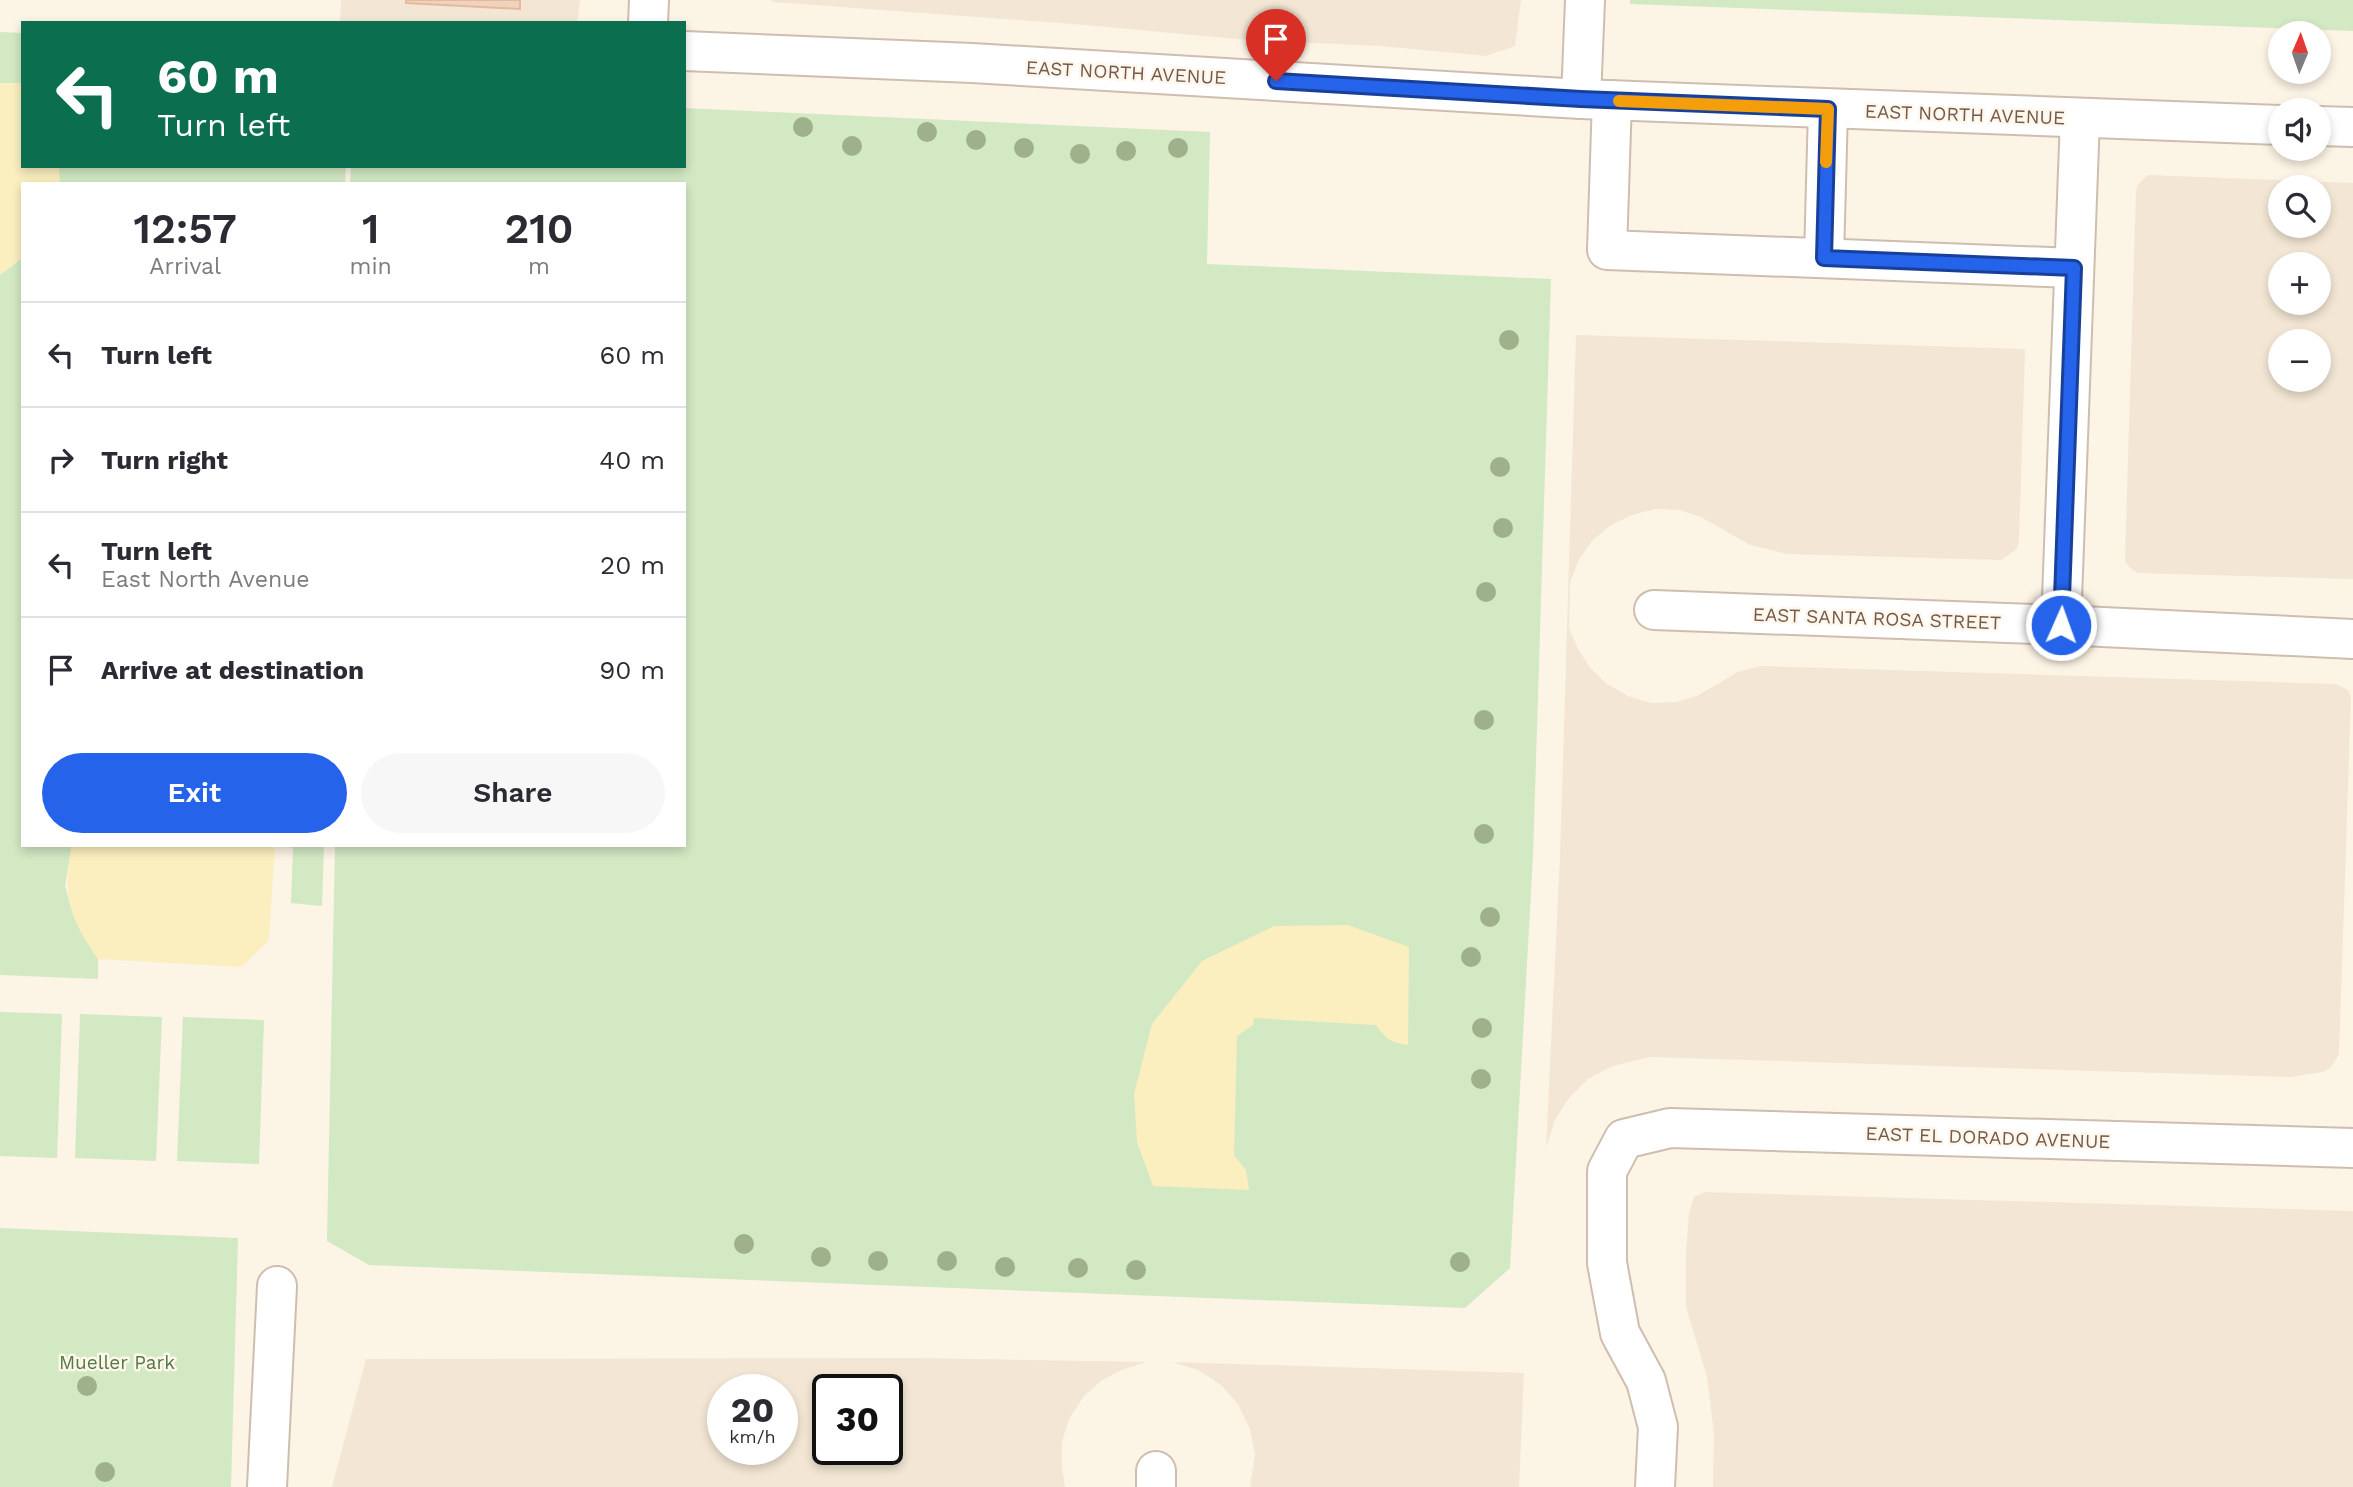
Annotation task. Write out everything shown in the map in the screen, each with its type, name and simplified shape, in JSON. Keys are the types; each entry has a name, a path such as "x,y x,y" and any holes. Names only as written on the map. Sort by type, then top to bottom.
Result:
{"street":[{"path":"648,21 649,0"},
{"path":"1585,0 1597,100 1607,250 2074,268"},
{"name":"EAST NORTH AVENUE","path":"686,51 972,63 1597,100 2268,125"},
{"path":"1824,258 1828,109"},
{"path":"2061,625 2080,118"},
{"path":"2331,126 2353,127"},
{"name":"EAST SANTA ROSA STREET","path":"1654,610 2353,639"},
{"name":"EAST EL DORADO AVENUE","path":"1655,1487 1658,1427 1646,1381 1620,1334 1607,1263 1606,1171 1625,1139 1670,1128 2353,1147"},
{"path":"267,1487 277,1286"}],"shaded area":[{"path":"341,0 580,0 577,21 340,21"},
{"path":"770,0 1521,0 1515,46 1486,56 1381,46 1247,40"},
{"path":"2148,175 2268,180 2268,238 2331,238 2331,182 2353,183 2353,579 2138,573 2125,561 2138,184"},
{"path":"1576,335 2025,349 2019,540 2017,549 2001,560 1788,554 1750,545 1701,517 1680,510 1655,509 1632,515 1611,525 1593,540 1579,559 1570,582 1569,628 1591,669 1607,684 1628,696 1651,703 1676,702 1697,696 1738,672 1761,666 2336,684 2348,690 2351,697 2339,1054 2331,1067 2323,1072 2290,1077 1650,1057 1612,1066 1588,1079 1569,1098 1555,1120 1546,1148 1560,857"},
{"path":"1705,1192 2353,1211 2353,1487 1713,1487 1714,1433 1707,1377 1686,1307 1689,1213 1694,1197"},
{"path":"916,1358 1146,1362 1121,1370 1101,1381 1084,1396 1069,1419 1062,1441 1065,1487 332,1487 366,1359"},
{"path":"1172,1362 1524,1373 1519,1487 1250,1487 1255,1455 1250,1429 1238,1404 1221,1385 1198,1370"}],"green space":[{"path":"1630,0 2353,0 2353,31 2331,30 2331,21 2268,21 2268,28 1630,4"},
{"path":"0,32 21,33 21,168 346,168 345,182 21,182 21,847 72,847 65,886 73,914 98,959 98,979 0,975"},
{"path":"686,108 1210,132 1207,264 1551,279 1533,856 1510,1268 1465,1308 369,1265 327,1241 335,847 686,847 686,182 350,182 351,168 686,168"},
{"path":"288,847 324,847 322,906 291,903 293,848"},
{"path":"0,1012 62,1014 57,1158 0,1156"},
{"path":"80,1014 162,1017 156,1161 75,1158"},
{"path":"183,1017 264,1020 259,1164 177,1161"},
{"name":"Mueller Park","path":"0,1228 238,1238 231,1487 0,1487"}],"sand":[{"path":"0,83 21,83 21,168 59,168 60,182 21,182 21,259 0,275"},
{"path":"72,847 275,847 269,940 242,967 98,959 81,931 70,905 67,878"},
{"path":"1348,925 1409,947 1408,1045 1389,1039 1376,1025 1254,1018 1253,1025 1237,1036 1234,1155 1246,1170 1249,1190 1153,1186 1137,1142 1134,1094 1152,1024 1202,961 1274,926"}],"building":[{"path":"406,0 520,0 520,9 406,3"}],"slow traffic":[{"path":"1619,101 1828,109 1826,162"}],"route":[{"path":"1276,81 1581,99 1828,109 1824,258 2074,268 2061,625"}]}
